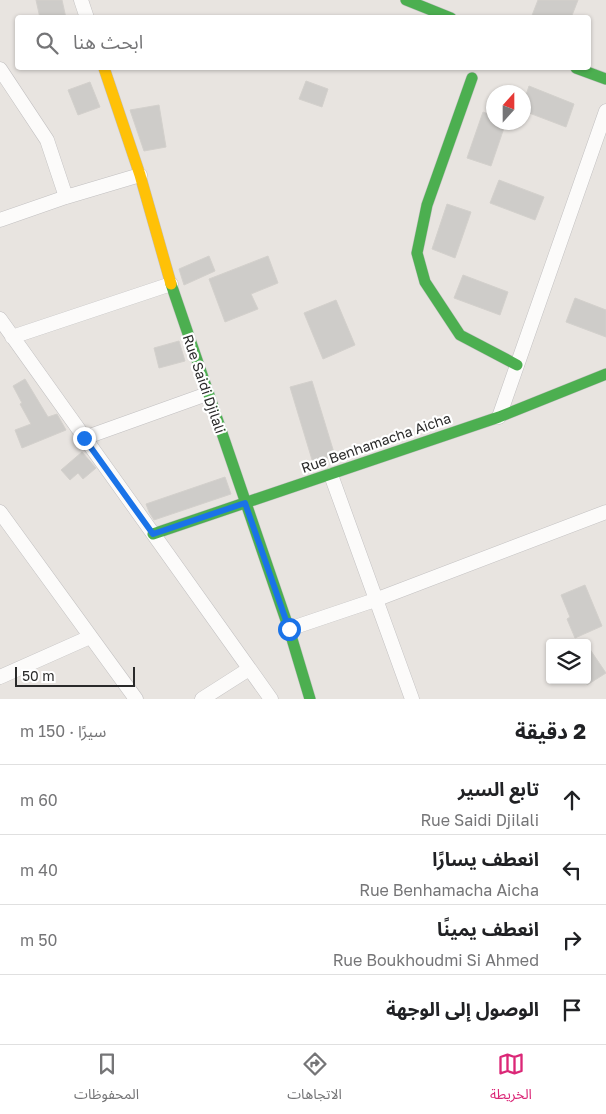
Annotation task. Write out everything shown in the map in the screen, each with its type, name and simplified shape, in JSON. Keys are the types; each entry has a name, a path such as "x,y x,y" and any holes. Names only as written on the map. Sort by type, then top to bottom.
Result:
{"street":[{"path":"81,0 86,15"},
{"path":"406,0 444,15"},
{"path":"0,69 47,140 66,197"},
{"name":"Rue Saidi Djilali","path":"105,70 140,175 171,284 207,394 289,629 310,699"},
{"path":"581,70 606,80"},
{"path":"472,78 428,205 417,253 425,282 460,335 517,366"},
{"path":"499,417 606,111"},
{"path":"0,220 66,197 140,175"},
{"path":"12,337 171,284"},
{"path":"0,319 271,699"},
{"name":"Rue Benhamacha Aicha","path":"153,534 499,417 606,374"},
{"path":"84,438 207,394"},
{"path":"331,475 412,699"},
{"path":"0,512 136,699"},
{"path":"289,629 375,600 606,512"},
{"path":"0,677 90,636"},
{"path":"202,699 249,668"}],"building":[{"path":"36,0 62,0 65,15 39,15"},
{"path":"538,0 578,0 572,15 532,15"},
{"path":"306,81 328,89 322,107 299,99"},
{"path":"90,82 100,107 78,115 68,90"},
{"path":"531,87 574,104 566,127 531,114"},
{"path":"159,105 166,147 144,151 130,110"},
{"path":"483,112 486,113 486,130 503,130 491,166 467,158"},
{"path":"499,180 544,197 535,220 490,203"},
{"path":"447,204 471,212 455,258 432,249"},
{"path":"209,256 215,271 184,285 179,269"},
{"path":"268,256 278,283 251,294 258,309 225,322 209,279"},
{"path":"463,275 508,292 500,315 454,298"},
{"path":"575,298 606,310 606,337 566,322"},
{"path":"336,300 355,345 323,359 304,313"},
{"path":"179,341 185,361 159,368 154,348"},
{"path":"25,379 48,417 57,414 66,430 22,448 15,430 31,424 13,386"},
{"path":"312,381 335,456 313,463 290,387"},
{"path":"82,452 96,468 83,479 78,473 70,480 61,470"},
{"path":"225,477 231,494 154,520 149,512 146,504"},
{"path":"585,585 602,626 575,638 567,619 570,617 561,595"},
{"path":"591,651 606,673 591,682"}],"traffic: fast":[{"path":"406,0 444,15"},
{"path":"581,70 606,79"},
{"path":"472,78 427,205 417,253 425,282 460,335 517,365"},
{"path":"171,284 289,629 310,699"},
{"path":"153,534 499,417 606,374"}],"traffic: slow":[{"path":"105,70 140,175 171,284"}],"route":[{"path":"84,438 153,534 245,503 289,629"}]}
